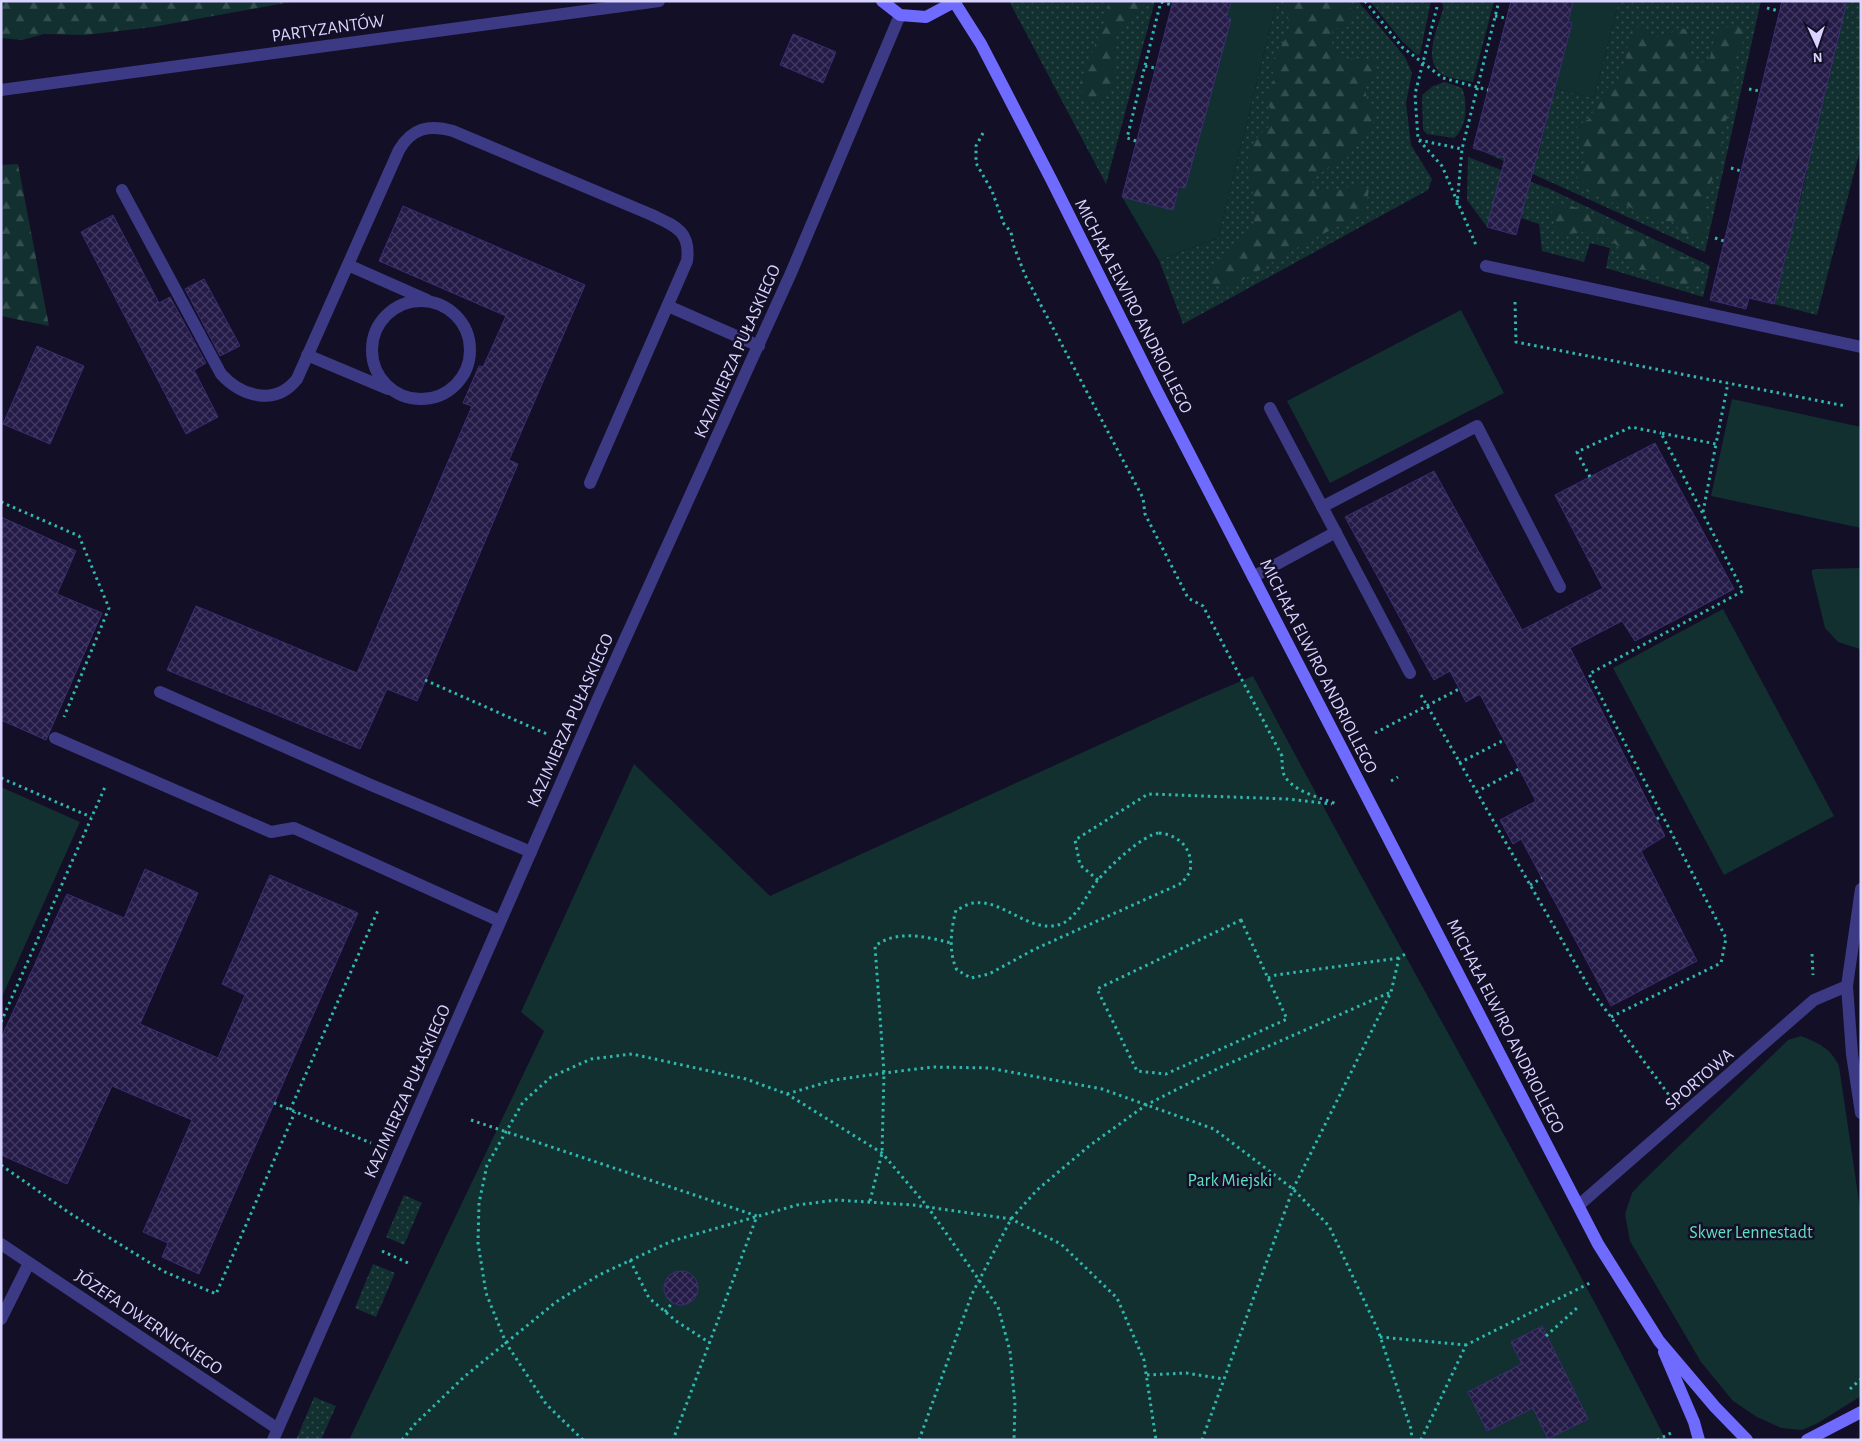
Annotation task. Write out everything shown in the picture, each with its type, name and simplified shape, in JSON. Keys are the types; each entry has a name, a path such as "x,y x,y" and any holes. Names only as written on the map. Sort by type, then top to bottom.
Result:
{"street":[{"name":"PARTYZANTÓW","path":"1,90 658,1"},
{"path":"882,1 900,15 926,17 956,2"},
{"name":"MICHAŁA ELWIRO ANDRIOLLEGO","path":"956,2 985,52 1253,577 1598,1244 1659,1341 1715,1407 1746,1440"},
{"name":"KAZIMIERZA PUŁASKIEGO","path":"276,1434 500,921 759,346 900,15"},
{"path":"122,190 220,374 228,382 253,395 279,393 287,390 297,379 405,140 421,129 443,128 652,215 680,230 686,240 687,261 590,483"},
{"path":"307,355 399,394 422,399 437,396 451,389 466,371 470,348 466,332 457,318 436,304 348,265"},
{"path":"1486,266 1861,347"},
{"path":"399,394 386,385 374,366 372,349 375,333 384,319 396,308 420,302 436,304"},
{"path":"668,306 759,346"},
{"path":"1270,408 1410,673"},
{"path":"1322,507 1477,426 1560,587"},
{"path":"1253,577 1336,532"},
{"path":"160,692 371,785 531,852"},
{"path":"55,738 271,832 294,828 500,921"},
{"path":"1861,889 1847,986 1852,1054 1861,1113"},
{"name":"SPORTOWA","path":"1579,1205 1814,1000 1847,986"},
{"name":"JÓZEFA DWERNICKIEGO","path":"1,1244 30,1262 276,1434"},
{"path":"1,1319 30,1262"},
{"name":"MICHAŁA ELWIRO ANDRIOLLEGO","path":"1659,1341 1694,1422 1699,1440"},
{"path":"1807,1440 1861,1412"}],"path":[{"path":"1365,1 1402,48 1422,63 1443,78 1488,90"},
{"path":"1457,206 1462,149 1499,1"},
{"path":"1136,141 1127,138 1161,2 1172,6"},
{"path":"1436,7 1415,94 1418,139 1442,166 1457,206 1486,266"},
{"path":"1767,8 1779,11"},
{"path":"1495,16 1506,18"},
{"path":"1145,66 1155,68"},
{"path":"1749,89 1760,91"},
{"path":"983,133 976,146 976,163 992,191 1004,224 1011,232 1013,244 1025,275 1143,498 1144,514 1188,598 1203,606 1282,756 1283,773 1291,782 1303,790 1337,804 1287,799 1148,794 1075,840 1080,865 1098,880"},
{"path":"1418,139 1462,149"},
{"path":"1731,168 1741,171"},
{"path":"1715,238 1724,241"},
{"path":"1515,302 1516,342 1846,406"},
{"path":"1702,513 1728,383"},
{"path":"1590,477 1577,452 1631,427 1716,444"},
{"path":"1611,1017 1721,963 1726,938 1589,674 1743,591 1661,432"},
{"path":"1,502 79,536 110,608 55,738"},
{"path":"1410,673 1426,706 1590,989 1669,1096"},
{"path":"425,680 549,735"},
{"path":"1375,734 1459,688"},
{"path":"1459,763 1504,740"},
{"path":"1476,792 1519,769"},
{"path":"1,778 92,817"},
{"path":"1391,781 1398,778"},
{"path":"1,1022 107,782"},
{"path":"1657,818 1662,815"},
{"path":"1152,834 1166,834 1179,840 1187,848 1191,860 1190,872 1182,883 1035,948 989,974 971,978 957,970 951,932 956,910 973,902 992,904 1036,923 1049,926 1061,924 1079,906 1098,880 1146,836 1152,834"},
{"path":"1530,885 1542,878"},
{"path":"290,1110 379,908"},
{"path":"1241,920 1268,978 1287,1019 1166,1074 1137,1071 1097,989 1241,920"},
{"path":"870,1202 882,1153 884,1073 875,946 883,940 921,935 952,943"},
{"path":"1268,978 1276,975 1399,958 1406,953"},
{"path":"1202,1440 1294,1189 1390,992 1399,958"},
{"path":"919,1440 980,1278 1011,1219 1037,1190 1081,1152 1146,1105 1217,1069 1390,992"},
{"path":"583,1440 546,1404 506,1343 486,1293 478,1243 479,1203 487,1165 523,1102 551,1077 590,1059 632,1054 746,1079 786,1094 882,1153 927,1206 980,1278 998,1308 1010,1351 1015,1405 1014,1440"},
{"path":"786,1094 834,1080 884,1073 933,1067 990,1068 1102,1089 1214,1129 1294,1189 1329,1226 1380,1337 1411,1428 1412,1440"},
{"path":"274,1103 371,1143"},
{"path":"1,1165 68,1212 163,1271 216,1294 295,1112"},
{"path":"472,1120 757,1216"},
{"path":"402,1440 415,1424 464,1377 556,1302 599,1275 672,1241 797,1205 837,1200 927,1206 1011,1219 1061,1244 1117,1298 1144,1360 1156,1440"},
{"path":"673,1440 757,1216"},
{"path":"380,1250 408,1263"},
{"path":"630,1260 649,1298 676,1322 710,1342"},
{"path":"1380,1337 1466,1345 1592,1282"},
{"path":"665,1312 672,1303"},
{"path":"1546,1336 1577,1308"},
{"path":"1421,1440 1466,1345"},
{"path":"1147,1375 1186,1373 1224,1379"},
{"path":"1657,1440 1671,1432"}],"green space":[{"path":"1,1 296,1 153,27 85,35 44,34 22,40 1,38"},
{"path":"1009,1 1155,1 1106,184"},
{"path":"1109,1 1146,1 1117,35 1114,47 1115,79 1113,85 1107,92 1090,104 1083,99 1080,83 1108,12"},
{"path":"1231,1 1277,1 1218,238 1159,260 1122,197 1173,210 1231,19 1226,18"},
{"path":"1277,1 1358,1 1405,57 1412,73 1406,103 1411,145 1432,179 1428,190 1183,324 1159,260 1218,238"},
{"path":"1283,1 1345,1 1354,13 1348,27 1333,29 1332,47 1339,58 1376,60 1376,71 1365,88 1367,100 1374,111 1373,131 1357,140 1350,156 1330,166 1312,180 1316,192 1339,190 1358,184 1369,189 1365,213 1307,242 1229,288 1210,283 1212,271 1221,256 1241,242 1252,227 1255,214 1254,201 1247,164 1249,151 1257,138 1271,125 1271,109 1265,99 1275,77 1270,65 1291,29"},
{"path":"1370,1 1431,1 1420,54 1417,55 1401,40"},
{"path":"1439,1 1494,1 1473,82 1443,75 1436,69 1432,53 1443,9 1443,4"},
{"path":"1573,1 1619,1 1594,98 1551,87 1563,58 1572,24 1568,22"},
{"path":"1619,1 1761,1 1705,252 1484,152 1509,158 1512,148 1538,155 1551,103 1551,87 1594,98"},
{"path":"1847,1 1861,1 1861,146 1817,315 1774,304 1787,252 1792,207 1798,208 1807,171 1802,169"},
{"path":"1645,26 1652,36 1664,38 1678,28 1685,29 1690,37 1691,57 1701,63 1710,58 1716,30 1732,26 1744,29 1742,47 1733,59 1739,73 1733,89 1724,128 1720,136 1722,158 1710,184 1705,202 1708,224 1705,235 1696,240 1681,232 1673,222 1654,220 1624,204 1608,202 1579,187 1578,173 1585,161 1577,126 1589,119 1605,89 1613,85 1622,72 1632,28"},
{"path":"1445,82 1462,88 1465,100 1466,107 1462,128 1454,138 1427,134 1423,130 1422,95 1433,86"},
{"path":"1468,157 1552,190 1710,266 1703,297 1606,268 1610,248 1590,243 1584,262 1542,251 1539,224 1521,218 1524,205 1495,198 1487,227 1467,200"},
{"path":"18,164 49,326 1,316 1,165"},
{"path":"1551,203 1566,204 1598,216 1606,226 1621,227 1653,242 1666,251 1688,259 1690,266 1701,268 1702,277 1694,285 1686,287 1645,270 1635,270 1619,257 1618,246 1607,238 1593,238 1582,232 1567,235 1557,232 1551,211"},
{"path":"1461,310 1504,393 1330,483 1287,401"},
{"path":"1732,399 1861,427 1861,528 1711,496"},
{"path":"1861,568 1860,649 1838,642 1825,628 1812,570"},
{"path":"1723,609 1834,816 1724,875 1613,668"},
{"name":"Park Miejski","path":"1253,676 1356,867 1514,1152 1666,1440 349,1440 544,1031 521,1012 634,764 770,896"},
{"path":"1,787 80,822 1,999"},
{"name":"Skwer Lennestadt","path":"1801,1036 1828,1050 1839,1066 1861,1215 1861,1396 1818,1423 1802,1430 1781,1428 1757,1417 1733,1401 1701,1362 1630,1241 1625,1214 1632,1193 1641,1183 1788,1040"},
{"path":"404,1195 422,1203 404,1245 386,1237"},
{"path":"373,1264 395,1273 376,1317 355,1308"},
{"path":"314,1397 336,1406 321,1440 296,1440"}],"building":[{"path":"1173,1 1231,1 1226,18 1231,19 1185,188 1179,187 1173,210 1122,197"},
{"path":"1511,1 1573,1 1568,22 1572,23 1516,235 1487,227 1505,158 1473,148"},
{"path":"1782,1 1847,1 1774,304 1749,298 1746,309 1710,300"},
{"path":"793,34 836,52 823,83 780,65"},
{"path":"403,206 585,285 509,460 518,464 417,701 387,689 360,749 167,670 196,606 357,673 472,406 463,403 479,366 483,367 506,316 379,261"},
{"path":"113,215 159,303 170,297 206,363 194,370 218,417 186,434 81,232"},
{"path":"204,279 240,346 220,356 185,289"},
{"path":"37,346 84,366 50,444 3,424"},
{"path":"1655,443 1734,589 1635,641 1622,621 1570,648 1665,836 1641,851 1697,961 1611,1006 1521,839 1513,844 1500,820 1536,801 1480,694 1466,702 1450,671 1434,680 1345,517 1434,471 1522,630 1603,588 1555,495"},
{"path":"1,517 76,551 57,594 102,613 46,740 1,720"},
{"path":"145,869 198,893 140,1024 218,1058 245,995 222,984 270,875 358,913 199,1274 162,1257 168,1243 143,1232 192,1120 112,1086 67,1184 1,1155 1,1038 67,894 124,918"},
{"path":"681,1271 688,1272 693,1276 697,1281 697,1295 693,1300 688,1304 681,1305 674,1304 669,1300 665,1295 664,1288 665,1281 669,1276 674,1272"},
{"path":"1542,1326 1588,1419 1548,1439 1533,1408 1487,1431 1468,1392 1522,1364 1511,1342"}]}
